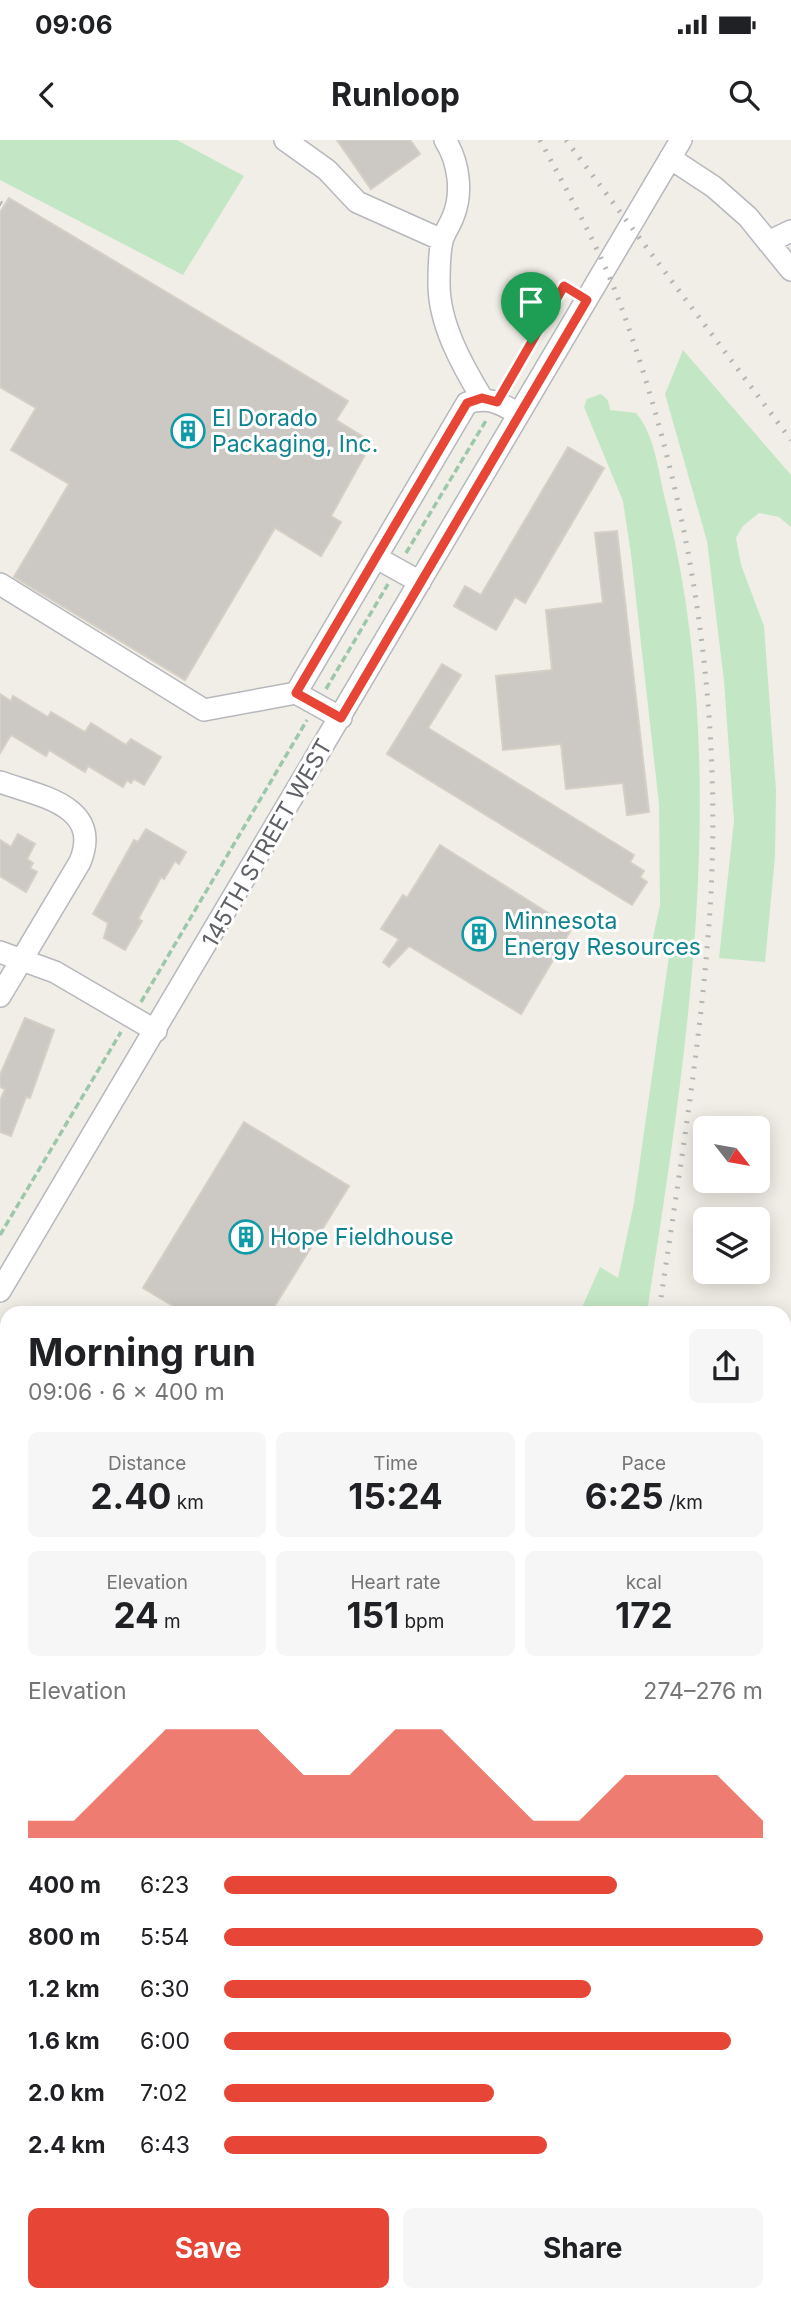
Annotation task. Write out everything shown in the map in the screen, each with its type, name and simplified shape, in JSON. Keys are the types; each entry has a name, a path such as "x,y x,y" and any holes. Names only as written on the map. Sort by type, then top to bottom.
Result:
{"street":[{"path":"285,140 327,170 357,202 442,240"},
{"path":"445,140 457,172 460,193 454,216 442,240 439,287 449,334 464,368 490,400 519,414"},
{"path":"676,149 748,216 791,270"},
{"name":"145TH STREET WEST","path":"0,1291 676,149"},
{"path":"768,242 791,230"},
{"path":"296,693 467,403 490,400"},
{"path":"377,558 420,582"},
{"path":"0,584 204,710 296,693 341,718"},
{"path":"0,782 61,804 77,816 85,833 85,851 80,862 0,996"},
{"path":"0,952 24,958 55,972 156,1031"}],"path":[{"path":"141,1002 397,569 490,400 564,286 587,300"},
{"path":"0,1234 122,1031"}],"green space":[{"path":"0,140 177,140 244,176 183,275 0,180"},
{"path":"683,350 791,475 791,527 779,517 759,513 743,526 736,538 741,565 764,626 776,790 775,857 765,962 719,958 734,821 724,681 707,541 665,394"},
{"path":"601,394 608,400 610,410 636,413 648,432 666,503 686,603 697,704 700,806 697,908 677,1111 648,1306 583,1306 600,1267 618,1278 634,1203 669,956 651,947 660,905 659,804 631,554 623,501 584,407 587,399"}],"building":[{"path":"337,140 410,140 420,154 371,189"},
{"name":"El Dorado Packaging, Inc.","path":"9,198 348,401 336,420 372,442 331,516 341,522 321,556 275,528 185,680 14,577 69,484 11,450 36,408 0,387 0,212"},
{"path":"568,447 604,468 525,603 515,597 496,630 454,606 465,586 481,595"},
{"path":"617,531 649,812 627,815 623,783 566,789 561,744 503,750 496,676 552,670 546,610 603,603 595,533"},
{"path":"442,664 461,675 428,728 634,855 630,862 644,871 640,877 647,882 632,905 387,754"},
{"path":"0,694 11,701 13,696 48,717 51,712 85,732 91,723 126,745 131,739 161,757 144,785 134,779 131,783 127,780 123,787 88,766 85,772 49,750 46,756 11,735 0,753"},
{"path":"146,829 186,852 179,864 175,861 164,879 161,877 138,919 142,921 125,950 104,938 108,923 93,914 134,840 138,842"},
{"path":"18,834 35,844 27,859 33,863 30,868 37,872 26,892 0,876 0,840 11,847"},
{"name":"Minnesota Energy Resources","path":"440,845 572,928 521,1014 409,946 389,967 383,962 399,939 381,929 403,895 407,898"},
{"path":"25,1018 54,1030 30,1098 26,1097 11,1136 0,1132 0,1101 5,1089 0,1087 0,1075"},
{"name":"Hope Fieldhouse","path":"244,1122 349,1186 275,1306 173,1306 143,1288"}],"railway":[{"path":"540,140 604,265 646,381 684,530 706,681 713,834 710,910 695,1061 660,1306"},
{"path":"566,140 791,440"},
{"path":"0,203 7,207"}],"place":[{"name":"El Dorado Packaging, Inc.","path":"188,431"},
{"name":"Minnesota Energy Resources","path":"479,934"},
{"name":"Hope Fieldhouse","path":"246,1237"}],"route":[{"path":"564,286 587,300 341,718 296,693 467,403 482,398 497,402 531,344 564,286"}]}
